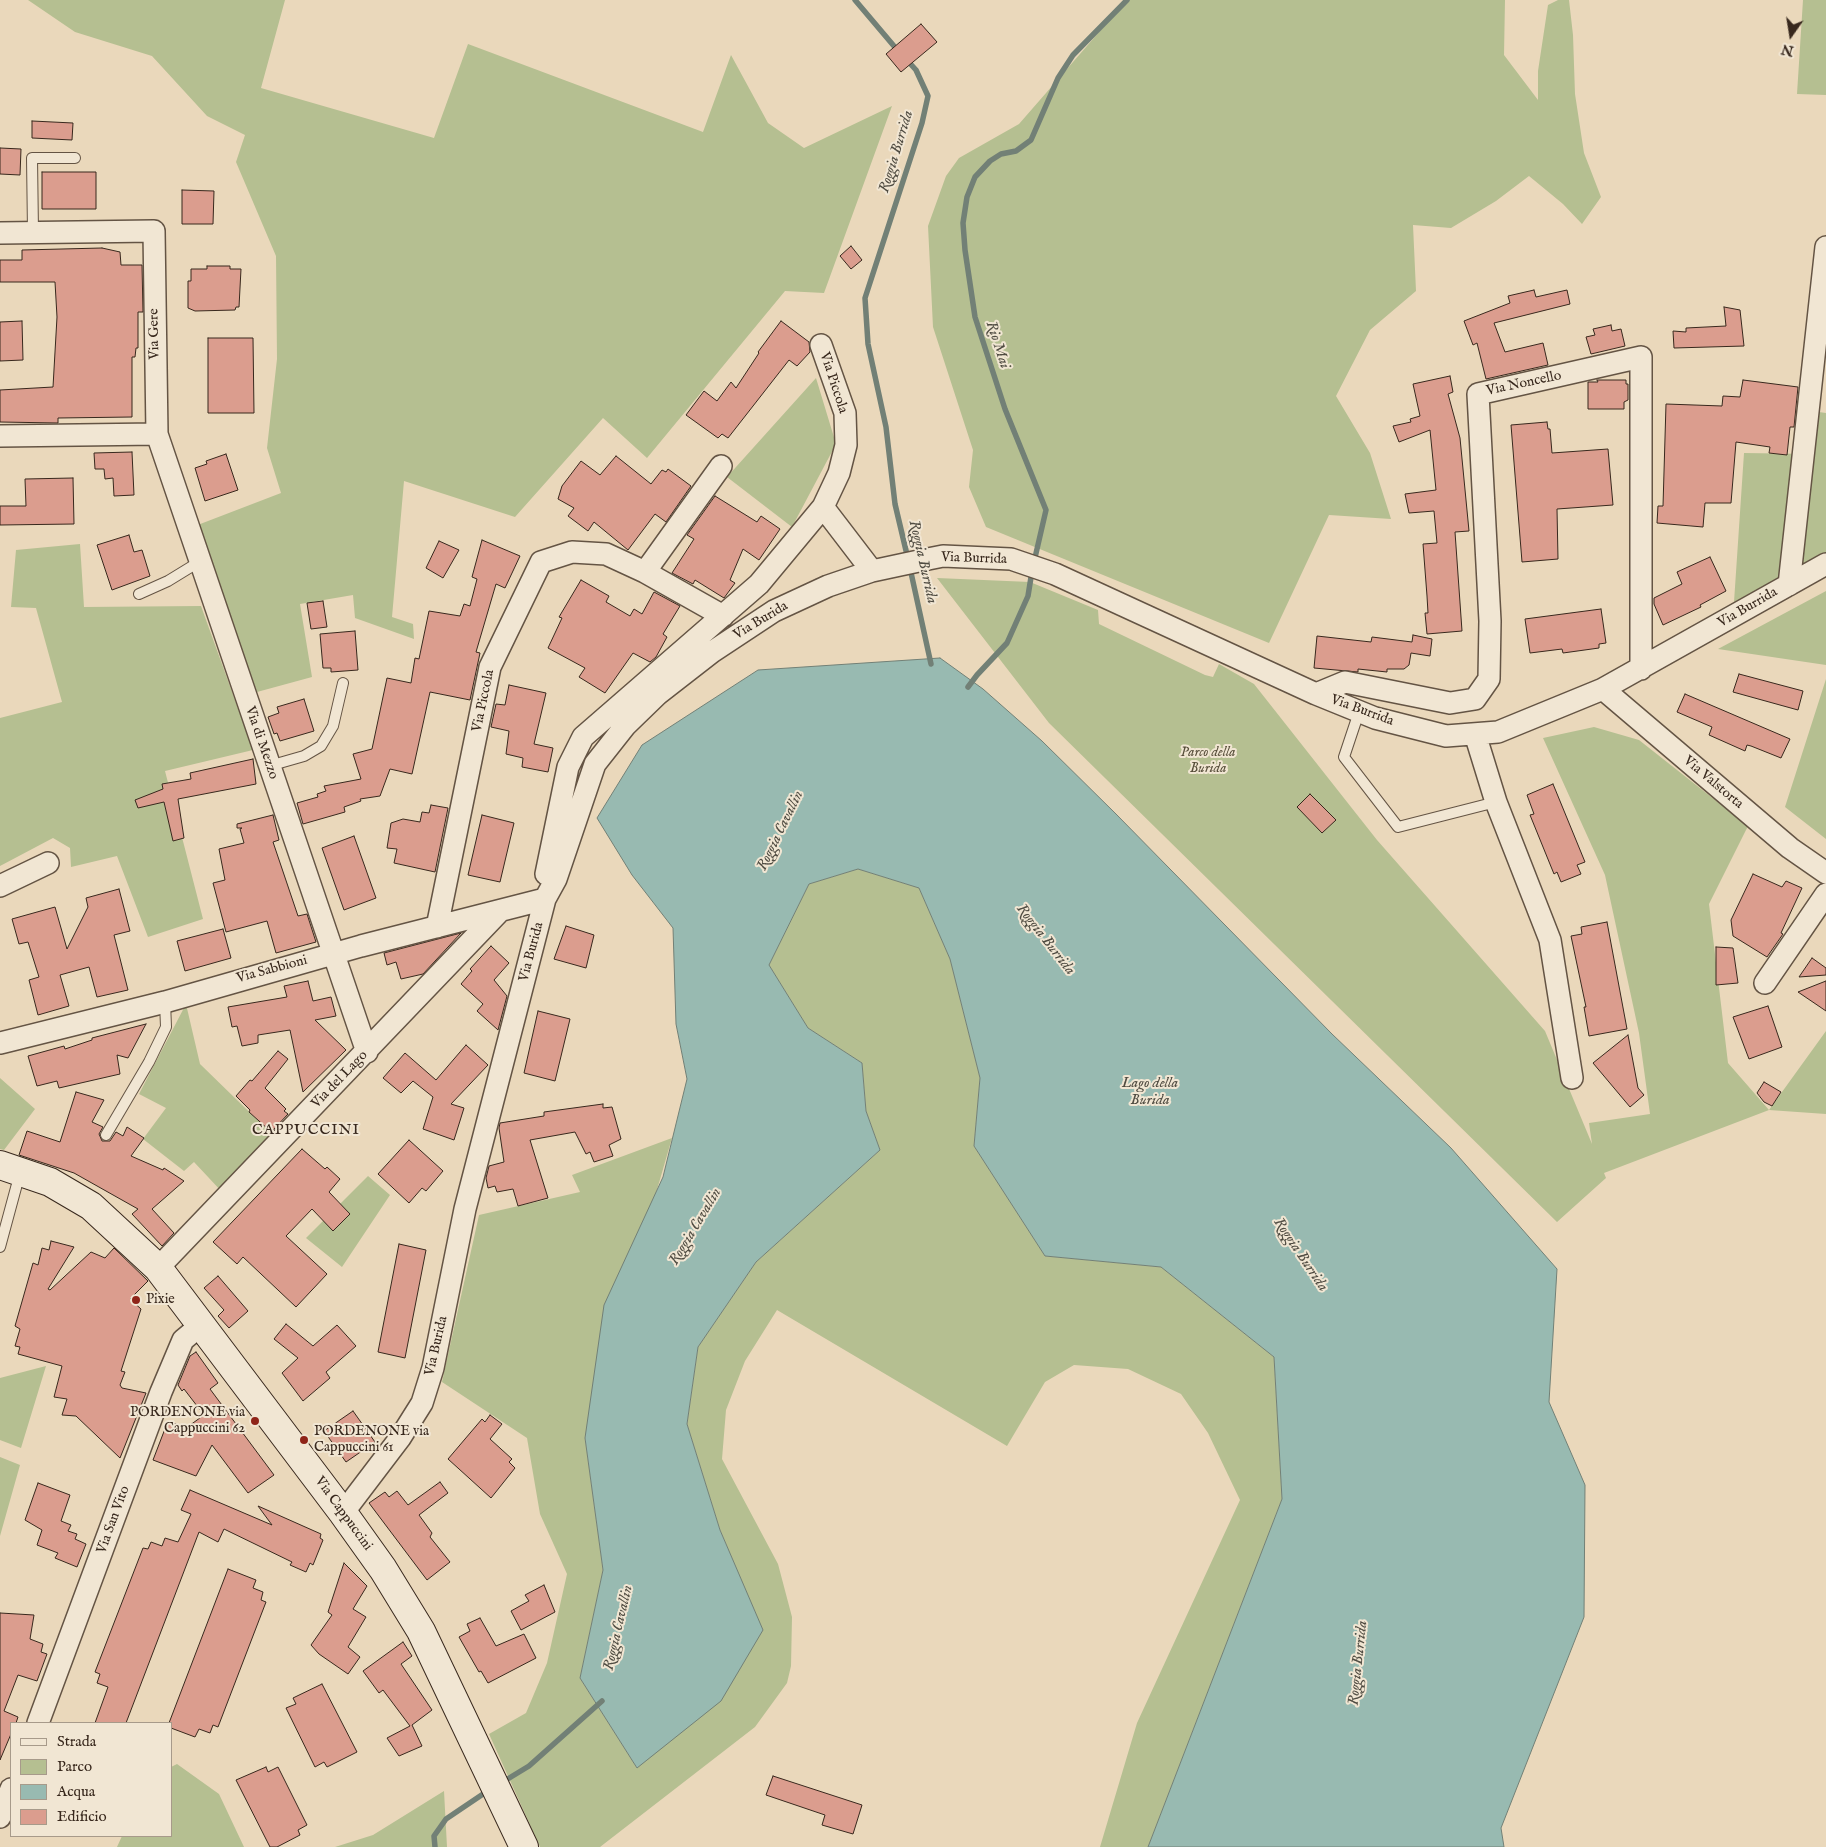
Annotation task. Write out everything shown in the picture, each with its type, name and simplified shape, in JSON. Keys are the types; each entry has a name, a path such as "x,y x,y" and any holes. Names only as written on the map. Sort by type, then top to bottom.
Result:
{"main road":[{"name":"Via Cappuccini","path":"10,1168 50,1182 91,1206 158,1268 383,1569 421,1631 486,1763 524,1847"}],"street":[{"name":"Via Gere","path":"0,233 154,231 157,434"},
{"name":"Via Burrida","path":"1789,585 1826,248"},
{"name":"Via Piccola","path":"545,899 544,883 568,767 583,737 759,584 823,507 839,473 846,445 844,413 821,345"},
{"name":"Via Noncello","path":"1316,694 1345,682 1450,703 1475,699 1489,679 1490,621 1478,394 1641,357 1641,669"},
{"path":"0,436 157,434"},
{"name":"Via di Mezzo","path":"157,434 367,1052"},
{"path":"645,572 721,466"},
{"path":"823,507 872,572"},
{"name":"Via Piccola","path":"437,927 490,667 541,562 572,552 606,554 645,572 724,616"},
{"name":"Via Burrida","path":"928,559 943,556 1002,559 1034,567 1135,610 1359,712 1375,718 1446,736 1498,732 1604,690 1826,564"},
{"name":"Via Burida","path":"343,1513 400,1438 422,1403 433,1368 465,1209 545,899 556,879 595,764 624,726 658,694 712,652 774,611 828,586 872,572 928,559"},
{"name":"Via Valstorta","path":"1604,690 1790,848 1826,873"},
{"path":"1475,734 1496,802 1550,940 1572,1078"},
{"path":"0,886 48,863"},
{"path":"1765,983 1826,894"},
{"name":"Via Sabbioni","path":"0,1043 165,1002 334,953 500,910 533,904 545,899"},
{"name":"Via del Lago","path":"158,1268 367,1052 500,910"},
{"name":"Via San Vito","path":"38,1722 161,1392 183,1340 201,1325"},
{"path":"0,1817 10,1792"}],"lane":[{"path":"33,232 32,158 75,158"},
{"path":"139,594 168,581 199,562"},
{"path":"269,766 304,756 321,746 333,726 343,684"},
{"path":"1359,712 1344,757 1398,827 1496,802"},
{"path":"106,1135 149,1062 166,1027 165,1002"},
{"path":"0,1247 10,1168"}],"green space":[{"path":"28,0 285,0 261,88 434,138 468,44 703,132 731,55 768,123 804,148 892,106 824,293 785,291 647,458 603,418 515,517 404,481 392,617 413,624 414,639 355,618 353,595 300,604 312,677 257,692 195,526 281,493 267,448 277,359 276,256 236,162 245,135 207,116 152,56 75,32"},
{"path":"1127,0 1505,0 1504,55 1538,100 1538,71 1548,5 1558,0 1569,0 1573,35 1575,94 1584,153 1601,197 1582,224 1563,204 1529,176 1496,201 1451,228 1413,225 1416,291 1370,330 1336,396 1370,453 1391,519 1329,515 1269,643 986,527 969,487 973,450 933,327 928,226 946,176 959,158 1019,124"},
{"path":"1803,0 1826,0 1826,95 1797,94"},
{"path":"816,378 836,444 792,527 727,477"},
{"path":"1819,412 1826,413 1826,554 1734,602 1744,453 1812,454"},
{"path":"80,544 84,607 201,606 253,750 165,771 203,919 148,937 117,856 71,867 70,848 53,838 0,866 0,718 62,702 36,608 11,607 16,550"},
{"name":"Parco della Burida","path":"937,578 1030,582 1098,610 1099,624 1205,675 1213,677 1219,664 1254,684 1377,840 1545,1031 1592,1144 1589,1123 1650,1114 1639,1033 1605,875 1543,738 1594,727 1639,740 1748,826 1709,904 1728,1063 1769,1110 1604,1173 1606,1178 1557,1222 1049,723"},
{"path":"1826,591 1826,665 1718,649"},
{"path":"1826,679 1826,839 1785,807"},
{"path":"858,869 919,888 950,959 980,1078 974,1146 1045,1256 1161,1267 1274,1357 1282,1499 1148,1847 1100,1847 1137,1723 1240,1500 1208,1433 1181,1394 1128,1369 1074,1365 1045,1382 1007,1446 777,1310 745,1361 726,1410 722,1459 778,1564 792,1617 791,1666 787,1683 755,1727 600,1847 540,1847 489,1734 526,1713 547,1663 567,1574 540,1514 527,1438 442,1382 479,1215 580,1192 572,1175 672,1138 585,1438 603,1570 580,1678 637,1768 762,1630 720,1530 687,1424 698,1347 756,1262 880,1150 866,1111 862,1063 808,1028 769,965 809,884"},
{"path":"186,1004 200,1064 275,1137 223,1193 194,1162 184,1171 143,1139 166,1108 139,1094"},
{"path":"1826,1031 1826,1114 1769,1110"},
{"path":"0,1078 35,1109 4,1150 0,1149"},
{"path":"368,1176 390,1195 342,1267 306,1238"},
{"path":"46,1366 21,1448 0,1440 0,1378"},
{"path":"0,1457 20,1465 0,1536"},
{"path":"177,1764 219,1794 244,1847 117,1847 122,1837 172,1837 172,1766"},
{"path":"444,1791 447,1847 335,1847 373,1835"}],"water":[{"name":"Lago della Burida","path":"940,658 983,689 1042,741 1116,814 1332,1034 1451,1148 1557,1269 1549,1402 1585,1485 1584,1617 1501,1828 1504,1847 1148,1847 1282,1499 1274,1357 1161,1267 1045,1256 974,1146 980,1078 950,959 919,888 858,869 809,884 769,965 808,1028 862,1063 866,1111 880,1150 756,1262 698,1347 687,1424 720,1530 763,1630 721,1701 637,1768 580,1678 603,1570 585,1438 604,1305 663,1177 687,1079 676,1024 673,928 632,875 597,818 642,745 758,670"}],"building":[{"path":"921,24 937,42 901,72 886,54"},
{"path":"32,121 73,123 72,140 32,138"},
{"path":"0,148 21,149 20,175 0,174"},
{"path":"42,172 96,172 96,209 42,209"},
{"path":"182,190 214,191 213,224 182,224"},
{"path":"851,246 862,260 851,269 840,256"},
{"path":"102,248 120,252 121,265 142,265 143,312 138,312 138,348 136,348 135,357 132,357 132,417 58,418 58,423 0,422 0,390 53,387 57,317 55,282 0,282 0,260 22,260 22,250"},
{"path":"207,266 230,266 230,269 241,269 239,307 236,307 235,310 195,311 188,308 188,281 191,281 191,269 207,269"},
{"path":"1534,290 1536,297 1567,290 1570,304 1494,323 1505,352 1543,343 1548,365 1486,379 1477,343 1473,345 1464,321 1510,303 1508,296"},
{"path":"1724,307 1740,310 1744,346 1674,348 1673,331 1686,332 1686,328 1726,326"},
{"path":"22,321 23,360 0,361 0,322"},
{"path":"781,321 809,342 810,352 797,366 789,360 728,438 722,434 718,438 686,415 704,391 717,401 731,382 736,388 758,352"},
{"path":"1611,325 1612,331 1621,329 1625,346 1591,354 1586,337 1595,335 1593,329"},
{"path":"208,338 253,338 254,413 208,413"},
{"path":"1450,376 1453,392 1448,394 1460,438 1469,531 1455,532 1462,631 1427,634 1425,613 1428,613 1423,544 1437,543 1434,511 1409,513 1405,494 1436,490 1430,430 1399,442 1393,426 1411,422 1410,419 1420,416 1413,384"},
{"path":"1597,380 1626,380 1626,384 1628,384 1628,400 1624,402 1624,409 1588,409 1588,382 1598,382"},
{"path":"1743,380 1798,387 1794,427 1790,427 1787,455 1769,453 1770,447 1736,442 1731,503 1705,503 1703,527 1657,523 1658,506 1663,506 1666,404 1722,406 1723,396 1740,397"},
{"path":"1547,422 1548,429 1550,429 1552,453 1608,449 1613,505 1557,509 1558,559 1522,562 1511,425"},
{"path":"132,452 134,495 114,496 113,478 105,479 104,469 95,469 94,453"},
{"path":"226,454 238,490 205,501 195,468 207,464 206,461"},
{"path":"616,456 651,484 662,470 666,472 668,469 691,486 666,522 655,514 628,550 594,522 588,531 568,516 574,508 558,499 562,486 581,461 600,475"},
{"path":"73,478 74,524 0,525 0,506 26,506 25,479"},
{"path":"715,496 757,522 761,516 780,529 759,560 743,549 730,580 735,583 724,598 695,580 693,584 672,573 694,539 687,535"},
{"path":"129,535 134,552 142,550 150,576 112,590 97,545"},
{"path":"482,540 520,556 505,588 496,584 476,652 480,653 470,700 430,692 412,774 390,769 380,796 360,799 361,801 344,807 345,812 303,824 297,803 318,797 317,794 326,791 324,786 361,779 353,754 372,749 387,678 411,683 415,658 419,659 429,611 460,616 464,604 470,606 477,579 472,577"},
{"path":"439,541 459,550 443,578 426,568"},
{"path":"1710,557 1726,591 1700,605 1701,607 1663,625 1654,604 1654,598 1682,584 1677,572"},
{"path":"581,580 609,596 606,602 630,616 634,609 642,614 654,592 680,606 663,634 667,637 656,657 650,662 633,653 605,693 579,677 585,668 548,648 562,618 559,617"},
{"path":"323,601 327,627 311,629 307,603"},
{"path":"1601,609 1606,643 1599,644 1599,648 1563,653 1562,649 1530,653 1525,619"},
{"path":"355,631 358,670 331,672 331,668 323,668 320,634"},
{"path":"1413,635 1432,639 1430,656 1411,653 1409,665 1404,669 1387,669 1387,672 1358,669 1358,672 1314,668 1317,636 1371,642 1372,637 1412,642"},
{"path":"1739,674 1803,691 1798,710 1733,692"},
{"path":"509,685 546,693 534,744 553,748 548,772 522,767 523,758 506,754 509,731 491,727 496,704 505,705"},
{"path":"1685,694 1790,739 1781,758 1747,745 1745,751 1709,735 1712,727 1677,712"},
{"path":"304,699 314,731 280,741 277,733 274,734 268,717 279,713 277,707"},
{"path":"253,759 256,784 178,799 184,838 173,841 164,802 138,808 135,800 163,789 162,784 191,779 190,773"},
{"path":"1553,784 1585,862 1577,865 1581,874 1561,882 1557,872 1554,874 1530,815 1534,814 1527,795"},
{"path":"1310,794 1336,820 1322,833 1297,807"},
{"path":"431,805 448,808 435,872 394,863 397,849 387,848 391,823 403,819 420,822 422,812 429,813"},
{"path":"273,815 279,840 273,842 298,916 307,914 316,942 276,953 267,921 226,932 213,883 225,880 219,849 244,843 240,829 242,828 237,828 237,824"},
{"path":"482,815 514,823 500,882 468,875"},
{"path":"354,836 376,898 344,910 322,848"},
{"path":"1753,874 1782,887 1786,881 1802,888 1781,933 1783,934 1767,957 1733,936 1731,920"},
{"path":"119,889 130,931 114,935 128,990 97,997 89,967 60,975 69,1006 38,1015 29,980 39,977 28,942 19,944 12,919 55,907 67,949 88,907 86,898"},
{"path":"1607,922 1627,1029 1589,1036 1584,1007 1586,1007 1571,936 1582,934 1581,927"},
{"path":"566,926 594,935 586,968 554,959"},
{"path":"223,929 231,958 185,971 177,941"},
{"path":"461,933 423,974 401,979 396,962 387,965 384,953"},
{"path":"491,946 509,963 494,980 507,996 498,1030 477,1011 483,1004 461,984 472,971 470,969"},
{"path":"1716,947 1733,948 1738,983 1716,985"},
{"path":"1812,958 1826,968 1826,975 1799,977"},
{"path":"308,981 313,1001 331,997 336,1016 315,1020 346,1050 303,1092 290,1030 258,1035 258,1043 242,1046 237,1026 232,1027 228,1007 287,997 284,986"},
{"path":"1826,981 1826,1011 1798,992"},
{"path":"1768,1006 1782,1047 1749,1059 1733,1017"},
{"path":"538,1011 570,1019 555,1081 524,1073"},
{"path":"146,1024 128,1058 117,1055 120,1074 59,1088 57,1081 37,1086 28,1056 64,1046 65,1049 92,1040 92,1038"},
{"path":"1628,1035 1638,1088 1644,1095 1630,1107 1593,1063"},
{"path":"466,1045 488,1065 451,1104 464,1108 454,1140 423,1129 433,1097 413,1081 401,1093 383,1078 405,1053 436,1080"},
{"path":"278,1051 288,1059 265,1088 286,1109 284,1111 288,1114 273,1130 271,1128 269,1130 249,1112 250,1110 236,1096"},
{"path":"1764,1082 1781,1092 1772,1106 1764,1102 1757,1093"},
{"path":"76,1092 104,1100 92,1122 103,1127 99,1134 102,1141 110,1141 116,1132 123,1136 127,1127 144,1138 131,1156 163,1170 164,1168 184,1181 152,1209 174,1233 162,1246 132,1214 138,1209 74,1173 19,1155 27,1131 60,1142"},
{"path":"603,1104 603,1108 612,1107 621,1139 609,1145 613,1156 594,1162 590,1152 586,1154 575,1132 530,1140 548,1198 518,1206 513,1189 497,1192 495,1186 488,1188 486,1178 489,1166 504,1162 499,1128 500,1123 544,1116 544,1112"},
{"path":"409,1140 443,1171 426,1191 422,1188 409,1203 378,1174"},
{"path":"302,1149 340,1179 329,1192 350,1214 333,1231 312,1209 286,1236 327,1274 296,1307 243,1257 237,1264 213,1242"},
{"path":"51,1241 74,1247 48,1289 50,1290 91,1252 105,1258 114,1248 148,1281 130,1299 141,1309 121,1371 125,1372 120,1385 122,1388 146,1393 120,1458 76,1416 62,1415 67,1399 54,1397 62,1366 18,1354 20,1347 15,1346 20,1329 15,1326 33,1263 38,1265 42,1248 49,1250"},
{"path":"399,1244 426,1250 405,1358 378,1352"},
{"path":"218,1276 248,1311 229,1328 218,1316 224,1310 204,1288"},
{"path":"286,1324 313,1346 337,1325 356,1346 326,1372 330,1378 303,1401 282,1373 298,1358 274,1339"},
{"path":"196,1352 218,1383 210,1389 274,1475 248,1493 212,1445 196,1476 153,1460 168,1421 186,1428 204,1415 184,1389 182,1391 178,1385 190,1356"},
{"path":"353,1411 375,1442 346,1462 324,1431"},
{"path":"490,1415 502,1424 490,1439 512,1459 509,1462 515,1468 491,1498 448,1459 482,1419 485,1422"},
{"path":"440,1482 448,1493 419,1515 432,1533 430,1537 450,1562 427,1580 369,1503 385,1492 389,1497 397,1491 408,1505"},
{"path":"38,1483 70,1495 61,1521 71,1525 68,1531 77,1534 75,1539 86,1544 77,1567 55,1558 58,1553 37,1545 42,1530 25,1520"},
{"path":"190,1490 272,1525 258,1506 321,1534 320,1538 323,1540 313,1565 310,1563 306,1572 290,1565 292,1562 224,1529 218,1542 199,1532 126,1722 95,1722 108,1687 97,1683 100,1674 95,1672 143,1548 148,1549 151,1542 162,1546 165,1538 178,1542 191,1514 181,1510"},
{"path":"344,1563 367,1586 353,1609 366,1617 348,1647 360,1657 348,1674 319,1654 311,1645 332,1615 328,1612"},
{"path":"228,1569 256,1580 253,1588 263,1592 261,1600 266,1602 218,1727 213,1725 210,1733 199,1729 195,1737 172,1728 172,1722 169,1722"},
{"path":"544,1585 555,1612 521,1630 511,1611 529,1601 525,1595"},
{"path":"0,1613 34,1615 30,1639 43,1644 41,1652 47,1654 37,1681 18,1675 4,1711 18,1717 16,1722 10,1722 10,1736 0,1760"},
{"path":"480,1618 496,1646 524,1634 536,1658 488,1683 481,1671 479,1672 459,1637 470,1631 467,1624"},
{"path":"403,1642 412,1656 401,1664 432,1710 412,1725 422,1746 399,1756 387,1738 410,1726 383,1690 379,1693 363,1671"},
{"path":"322,1684 357,1752 327,1767 324,1762 315,1767 286,1708 296,1704 293,1698"},
{"path":"266,1767 268,1772 278,1767 307,1825 298,1830 300,1835 277,1847 270,1847 236,1780"},
{"path":"773,1776 862,1805 853,1834 822,1825 825,1815 766,1795"}],"waterway":[{"name":"Roggia Burrida","path":"855,0 899,52"},
{"name":"Rio Mai","path":"1034,562 1046,510 1005,409 975,317 963,223 967,197 975,177 990,161 1001,154 1016,151 1031,140 1058,78 1073,55 1127,0"},
{"name":"Roggia Burrida","path":"906,59 916,70 928,96 922,123 865,298 868,344 886,427 895,504 908,559"},
{"name":"Roggia Burrida","path":"910,568 931,664"},
{"name":"Rio Mai","path":"968,687 1007,643 1028,596 1032,571"},
{"name":"Roggia Cavallin","path":"501,1783 529,1766 602,1701"},
{"name":"Roggia Cavallin","path":"435,1847 434,1836 446,1819 489,1790"}],"place":[{"name":"Pixie","path":"136,1300"},
{"name":"PORDENONE via Cappuccini 62","path":"255,1421"},
{"name":"PORDENONE via Cappuccini 61","path":"304,1440"}],"district":[{"name":"CAPPUCCINI","path":"306,1131"}]}
